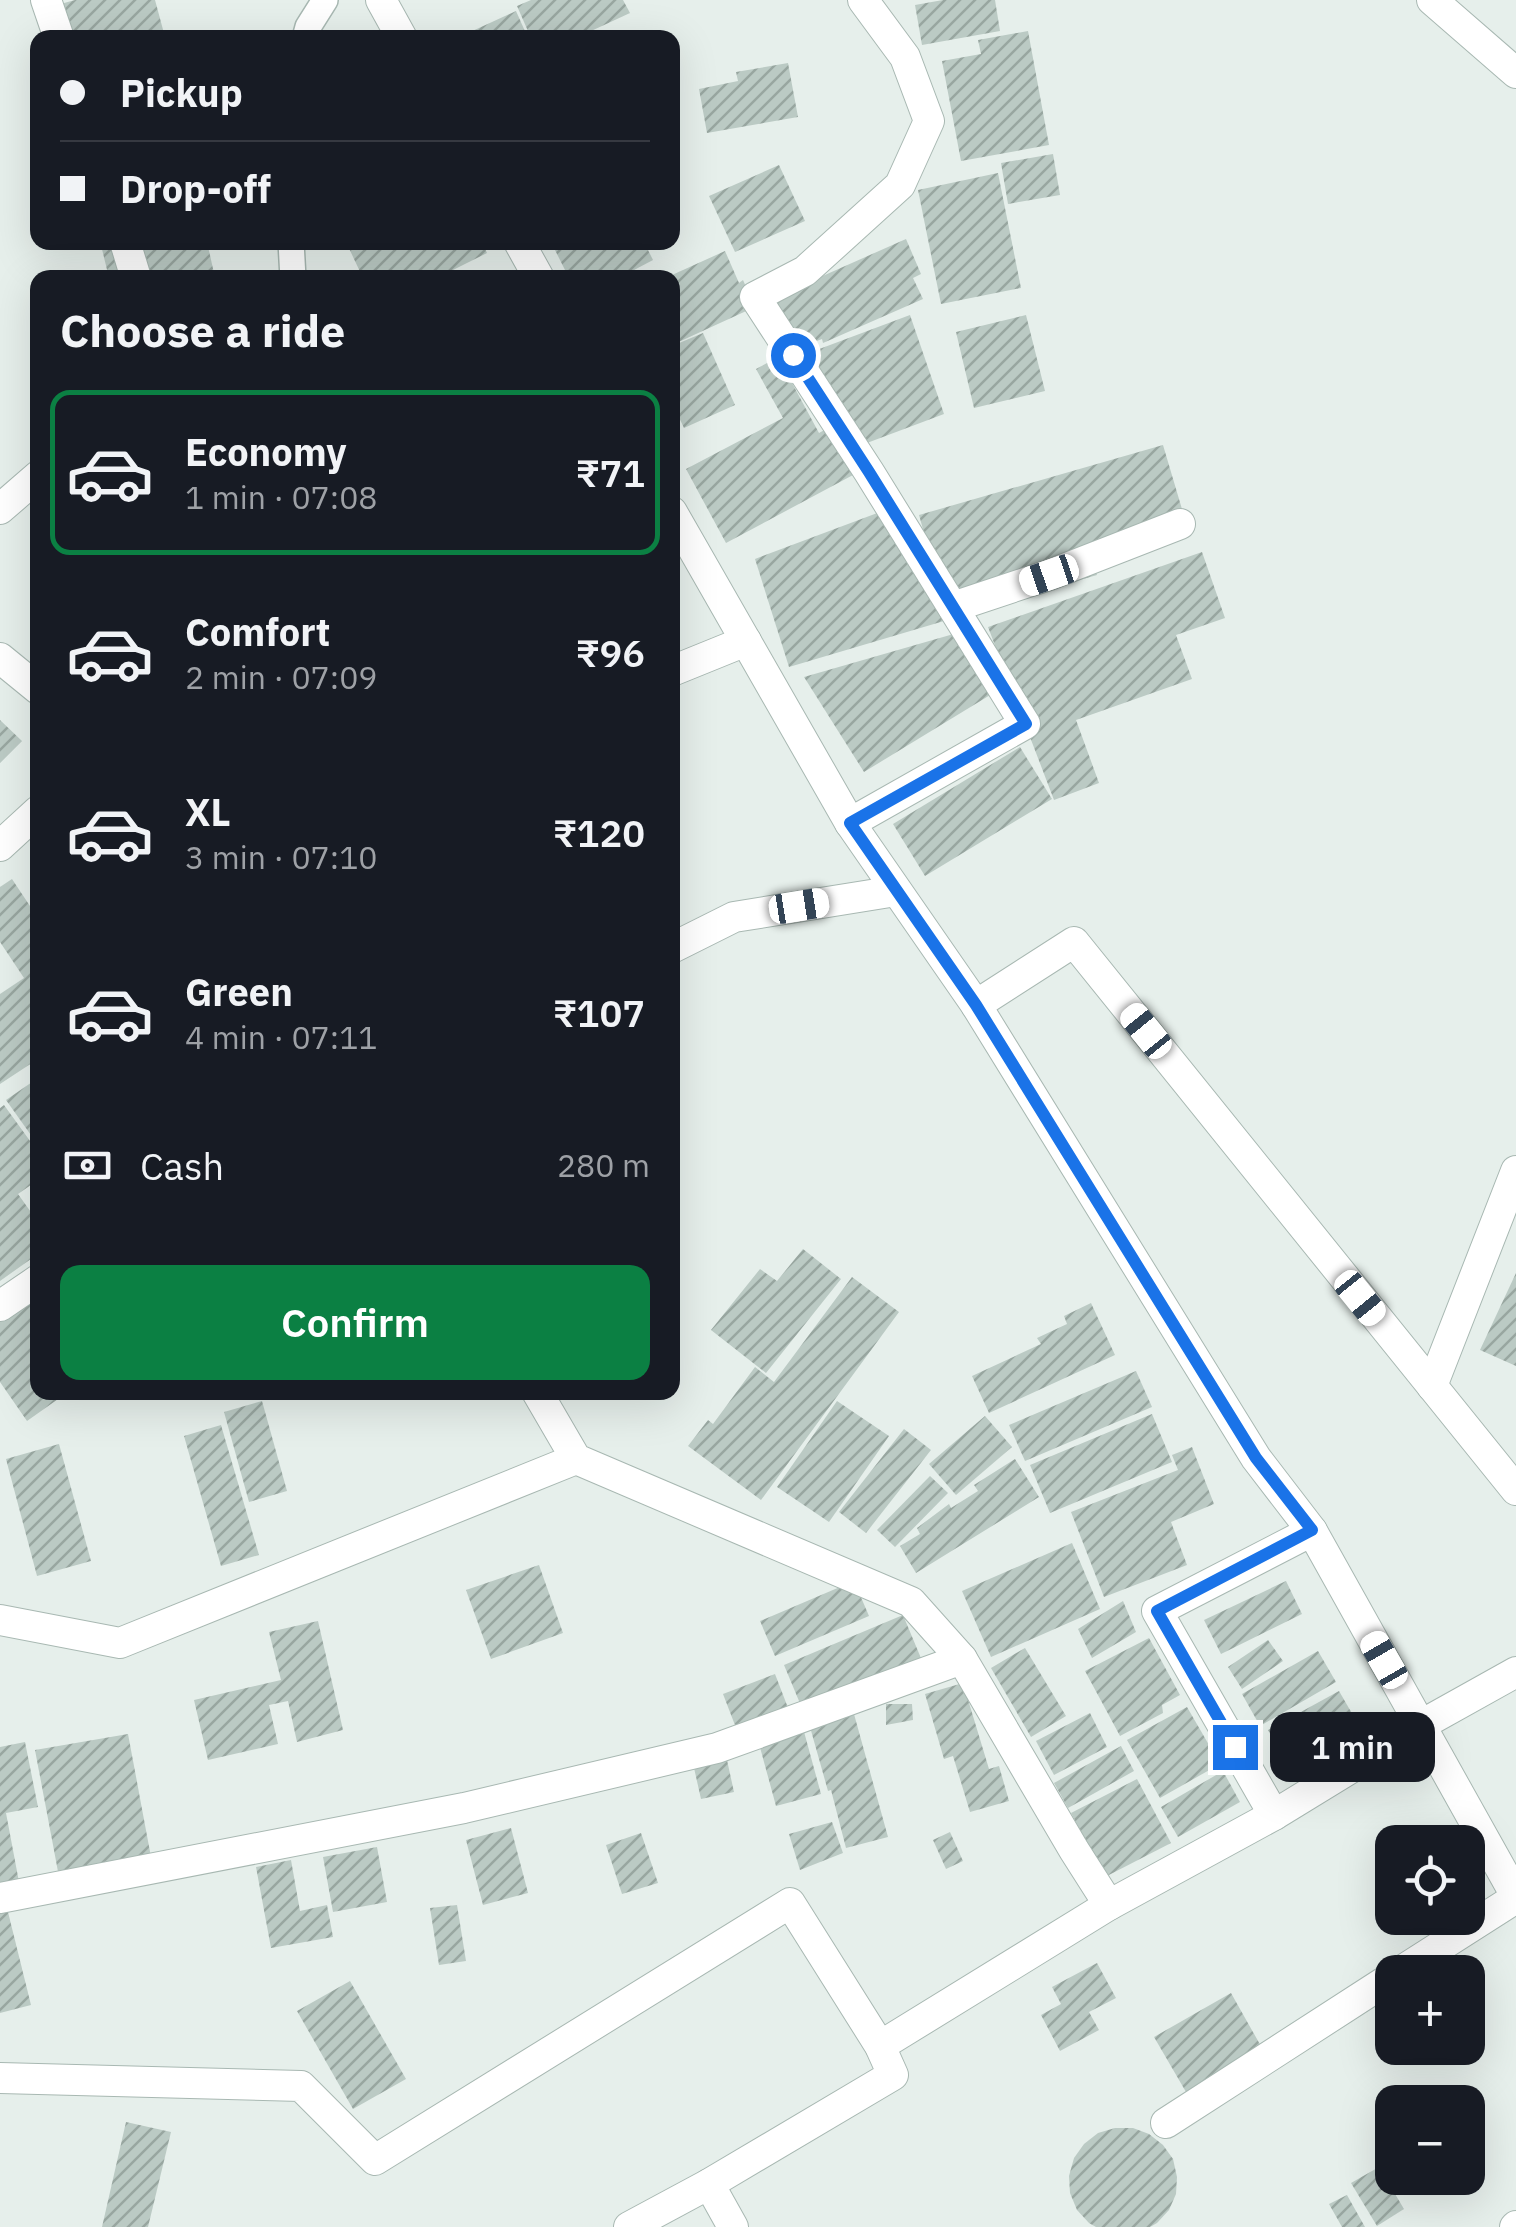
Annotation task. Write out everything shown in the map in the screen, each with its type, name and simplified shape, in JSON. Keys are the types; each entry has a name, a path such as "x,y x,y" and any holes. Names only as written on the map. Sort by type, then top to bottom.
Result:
{"street":[{"path":"46,0 55,30"},
{"path":"380,0 397,30"},
{"path":"850,823 1026,724 755,297 805,271 900,185 929,121 905,57 863,0"},
{"path":"1432,0 1516,73"},
{"path":"0,508 30,483"},
{"path":"953,607 1180,524"},
{"path":"680,526 850,823 976,1005 1256,1458 1312,1530 1516,1897 1426,1955"},
{"path":"680,668 746,641"},
{"path":"0,658 30,682"},
{"path":"0,846 30,818"},
{"path":"680,944 734,917 896,890"},
{"path":"976,1005 1074,942 1516,1490"},
{"path":"1432,1386 1516,1171"},
{"path":"0,1306 30,1285"},
{"path":"542,1400 576,1458 911,1602 962,1659 1109,1906"},
{"path":"0,1620 120,1643 576,1458"},
{"path":"1274,1814 1157,1611 1312,1530"},
{"path":"0,1898 464,1808 717,1748 962,1659"},
{"path":"880,2046 1109,1906 1516,1672"},
{"path":"0,2078 300,2086 375,2160 790,1903 880,2046 893,2075 710,2184 629,2227"},
{"path":"1166,2123 1375,1988"},
{"path":"710,2184 733,2227"}],"lane":[{"path":"307,30 325,0"}],"building":[{"path":"75,0 155,0 163,30 52,30 46,8"},
{"path":"531,0 623,0 630,13 593,30 528,30 517,6"},
{"path":"943,0 995,0 1000,31 922,45 915,5"},
{"path":"516,11 524,30 474,30"},
{"path":"1028,31 1049,145 961,161 942,61 981,54 978,40"},
{"path":"788,63 798,117 707,133 699,89 738,81 736,72"},
{"path":"1053,154 1060,195 1008,204 1001,163"},
{"path":"779,165 805,221 735,252 709,196"},
{"path":"998,173 1021,288 941,304 918,190"},
{"path":"906,239 921,274 913,278 923,299 823,343 822,339 796,349 773,298"},
{"path":"102,250 209,250 213,270 107,270"},
{"path":"350,250 487,253 453,270 359,270"},
{"path":"555,250 648,250 653,260 634,270 565,270"},
{"path":"725,251 755,307 680,341 680,271"},
{"path":"910,315 944,414 843,452 806,354"},
{"path":"1026,315 1045,391 974,408 956,332"},
{"path":"703,333 735,405 684,428 680,420 680,343"},
{"path":"778,357 819,433 828,428 853,475 726,543 686,469 783,418 756,369"},
{"path":"1163,445 1187,526 1090,553 1097,575 948,618 919,515"},
{"path":"888,509 944,621 789,667 755,559"},
{"path":"1202,552 1225,618 1176,635 1192,679 1076,720 1099,783 1054,800 988,627"},
{"path":"964,631 1000,689 864,772 804,677"},
{"path":"0,720 22,741 0,763"},
{"path":"1020,747 1052,799 925,876 893,824"},
{"path":"12,879 30,906 30,1064 0,1084 0,994 24,978 0,942 0,887"},
{"path":"30,1084 30,1134 6,1100"},
{"path":"4,1105 30,1141 30,1186 18,1194 30,1211 30,1260 0,1281 0,1108"},
{"path":"803,1249 841,1279 766,1373 711,1330 760,1269 777,1281"},
{"path":"1516,1273 1516,1366 1480,1350"},
{"path":"852,1277 899,1312 761,1500 688,1446 708,1420 713,1424 755,1367 774,1382"},
{"path":"30,1289 30,1400 57,1400 27,1421 0,1382 0,1310"},
{"path":"1091,1303 1115,1355 989,1413 972,1376 1041,1344 1037,1338 1067,1324 1064,1316"},
{"path":"1136,1371 1152,1407 1025,1461 1009,1425"},
{"path":"262,1401 287,1491 249,1502 224,1412"},
{"path":"837,1401 889,1436 829,1522 777,1487"},
{"path":"1152,1414 1172,1462 1050,1513 1030,1465"},
{"path":"985,1416 1012,1447 956,1495 929,1464"},
{"path":"221,1425 259,1555 221,1566 184,1436"},
{"path":"904,1429 931,1450 866,1533 839,1512"},
{"path":"59,1444 91,1561 37,1576 6,1459"},
{"path":"1192,1447 1214,1504 1171,1522 1187,1565 1104,1597 1071,1512 1178,1470 1172,1455"},
{"path":"1015,1459 1039,1497 916,1573 900,1546 920,1534 917,1528 949,1504 951,1508 978,1491 974,1485"},
{"path":"930,1476 948,1493 895,1547 877,1530"},
{"path":"1072,1543 1100,1609 991,1657 962,1591"},
{"path":"539,1565 563,1633 491,1659 466,1590"},
{"path":"854,1581 869,1616 775,1656 760,1621"},
{"path":"1286,1581 1302,1614 1221,1654 1204,1620"},
{"path":"1123,1601 1136,1632 1092,1658 1078,1629"},
{"path":"903,1615 923,1663 804,1713 784,1665"},
{"path":"318,1621 343,1730 297,1742 288,1701 269,1705 278,1744 208,1760 194,1700 281,1680 269,1632"},
{"path":"1149,1638 1180,1695 1162,1705 1163,1713 1120,1736 1085,1671"},
{"path":"1268,1640 1283,1661 1242,1689 1228,1667"},
{"path":"1025,1648 1066,1716 1031,1737 991,1668"},
{"path":"1318,1651 1336,1682 1260,1726 1242,1694"},
{"path":"775,1674 790,1713 738,1733 723,1694"},
{"path":"963,1683 989,1769 999,1766 1009,1801 970,1812 953,1756 944,1759 925,1694"},
{"path":"1339,1691 1361,1729 1289,1769 1268,1730"},
{"path":"886,1704 912,1704 913,1720 886,1725"},
{"path":"1187,1707 1220,1764 1160,1798 1127,1740"},
{"path":"1090,1713 1107,1747 1054,1775 1036,1741"},
{"path":"854,1714 888,1837 846,1848 810,1727"},
{"path":"803,1728 821,1794 776,1806 758,1740"},
{"path":"128,1734 151,1857 60,1882 35,1750"},
{"path":"25,1742 38,1807 6,1813 19,1882 0,1886 0,1747"},
{"path":"1121,1746 1134,1771 1068,1808 1054,1783"},
{"path":"725,1751 734,1792 701,1799 692,1759"},
{"path":"1223,1771 1240,1802 1178,1837 1161,1807"},
{"path":"1137,1779 1171,1843 1105,1877 1071,1813"},
{"path":"832,1822 843,1853 800,1870 789,1834"},
{"path":"511,1828 528,1893 483,1905 466,1840"},
{"path":"950,1832 963,1861 946,1869 933,1840"},
{"path":"641,1833 658,1883 622,1894 606,1845"},
{"path":"377,1847 387,1902 333,1912 323,1857"},
{"path":"291,1860 300,1911 327,1905 333,1937 271,1948 256,1867"},
{"path":"457,1905 466,1961 439,1965 430,1908"},
{"path":"7,1908 31,2005 0,2013 0,1910"},
{"path":"1097,1963 1116,1998 1089,2012 1099,2030 1060,2051 1041,2015 1061,2004 1052,1987"},
{"path":"350,1981 406,2079 353,2109 297,2011"},
{"path":"1231,1993 1262,2048 1193,2104 1154,2037"},
{"path":"126,2122 171,2132 148,2227 102,2227"},
{"path":"1133,2128 1149,2134 1173,2159 1176,2194 1169,2210 1150,2227 1096,2227 1077,2210 1070,2193 1074,2158 1098,2133"},
{"path":"1375,2169 1375,2195 1396,2195 1404,2209 1377,2226 1351,2183"},
{"path":"1347,2195 1365,2227 1342,2227 1329,2204"}],"route":[{"path":"793,355 1026,724 850,823 976,1005 1256,1458 1312,1530 1157,1611 1235,1747"}]}
